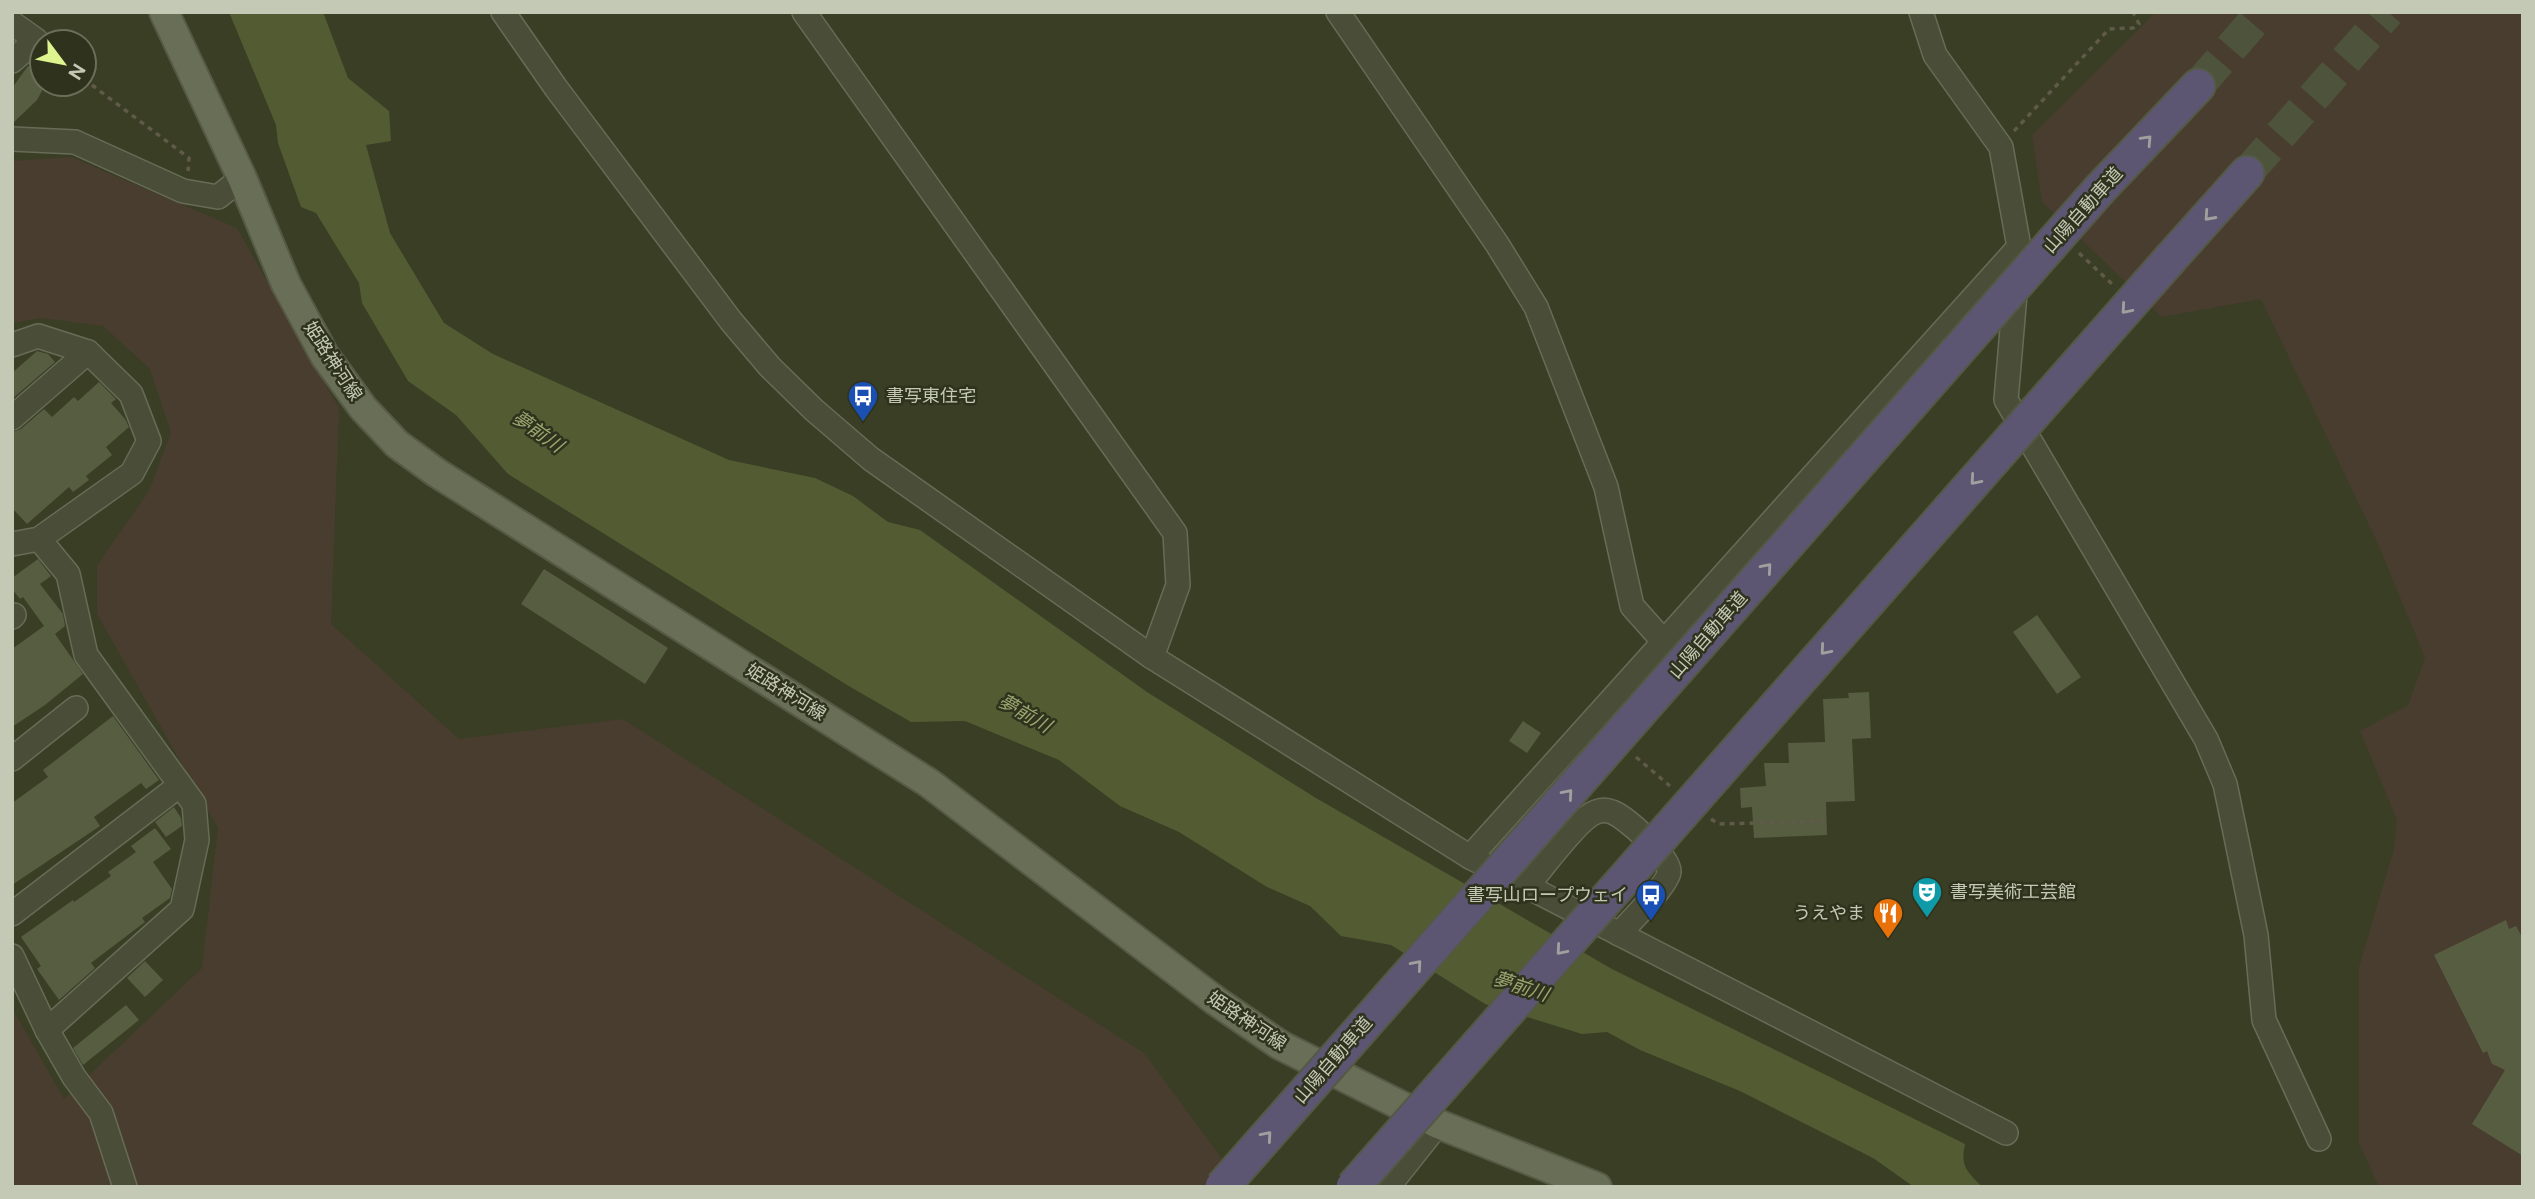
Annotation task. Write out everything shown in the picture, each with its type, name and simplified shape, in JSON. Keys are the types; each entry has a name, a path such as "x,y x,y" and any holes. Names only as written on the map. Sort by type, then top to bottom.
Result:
{"highway":[{"name":"山陽自動車道","path":"1222,1187 2100,189 2198,86"},
{"path":"1353,1187 2247,173"}],"main road":[{"name":"姫路神河線","path":"164,12 242,178 286,284 325,356 363,408 397,444 437,473 929,783 1223,1007 1280,1045 1438,1124 1597,1187"}],"street":[{"path":"503,12 564,100 731,321 770,367 814,410 871,459 1152,657 1470,857 2006,1133"},
{"path":"804,12 1175,533 1178,584 1152,657"},
{"path":"1339,12 1497,244 1536,307 1606,487 1632,606 1664,642"},
{"path":"1921,12 1935,55 2001,147 2020,247 2006,400 2206,739 2225,784 2235,832 2256,935 2264,1020 2319,1139"},
{"path":"12,23 36,40 12,61"},
{"path":"12,139 38,138 75,142 178,188 218,197 242,178"},
{"path":"1470,857 2020,247"},
{"path":"12,345 37,336 88,352 131,394 149,441 132,473 40,540 12,544"},
{"path":"12,418 88,352"},
{"path":"40,540 68,574 86,656 194,804 197,840 182,909 47,1030"},
{"path":"12,759 76,708"},
{"path":"12,914 180,785"},
{"path":"1527,886 1584,820 1597,812 1614,812 1660,852 1670,869 1666,881 1619,934"},
{"path":"12,956 47,1030 74,1077 101,1113 125,1187"},
{"path":"1388,1187 1438,1124"}],"path":[{"path":"2109,29 2133,28 2138,24 2133,12"},
{"path":"98,90 189,158 189,169 178,188"}],"shaded area":[{"path":"2156,12 2523,12 2523,1187 2379,1187 2359,1143 2359,967 2394,849 2397,820 2360,731 2408,705 2425,658 2378,544 2261,299 2162,317 2042,202 2032,135"},
{"path":"71,157 237,228 339,408 331,624 459,739 623,719 1144,1053 1243,1187 12,1187 12,1008 64,1099 202,968 218,828 97,614 97,565 149,491 171,432 150,369 103,326 41,318 12,323 12,161"}],"water":[{"name":"夢前川","path":"229,12 323,12 348,78 389,111 391,141 366,145 390,233 444,323 493,354 729,460 815,478 853,496 888,522 920,530 1147,692 1316,798 1612,969 1965,1144 1964,1163 1982,1187 1914,1187 1873,1158 1740,1091 1640,1050 1607,1032 1582,1034 1485,1004 1391,945 1341,936 1310,906 1267,887 1179,832 1120,806 1059,760 965,721 911,722 508,474 456,415 408,381 362,303 359,283 316,213 301,207 278,143 276,125"}],"building":[{"path":"28,66 28,98 38,98 12,124 12,88"},
{"path":"37,351 48,354 55,362 12,399 12,373"},
{"path":"99,382 116,399 111,403 129,427 106,447 112,455 86,476 89,480 73,492 69,487 27,524 12,508 12,432 21,429 44,409 52,417 74,397 78,401"},
{"path":"38,559 51,576 40,584 63,614 65,626 55,634 83,674 45,705 12,727 12,649 44,626 23,597 20,599 12,589 12,578"},
{"path":"544,569 668,648 645,684 521,604"},
{"path":"2037,615 2081,677 2057,694 2013,632"},
{"path":"1869,692 1871,738 1852,739 1855,801 1826,802 1827,835 1754,838 1752,807 1741,808 1740,788 1766,786 1764,763 1789,763 1788,743 1825,742 1823,699 1849,698 1848,693"},
{"path":"113,716 159,780 146,789 141,783 94,817 100,826 12,885 12,803 48,777 43,770"},
{"path":"1523,721 1541,733 1527,753 1509,741"},
{"path":"174,807 181,818 182,826 166,837 155,822"},
{"path":"155,828 171,849 153,862 172,889 170,898 142,918 145,922 91,963 95,968 59,1000 37,969 41,966 21,937 111,876 108,872 136,852 131,846"},
{"path":"2506,920 2509,929 2516,926 2523,939 2523,1156 2472,1124 2505,1070 2492,1064 2487,1051 2483,1053 2434,955"},
{"path":"145,961 163,980 145,997 127,978"},
{"path":"126,1005 139,1020 83,1065 73,1048"}],"tunnel":[{"path":"2198,86 2262,12"},
{"path":"2247,173 2388,12"}],"place":[{"name":"書写東住宅","path":"863,423"},
{"name":"書写美術工芸館","path":"1927,919"},
{"name":"書写山ロープウェイ","path":"1651,922"},
{"name":"うえやま","path":"1888,940"}]}
